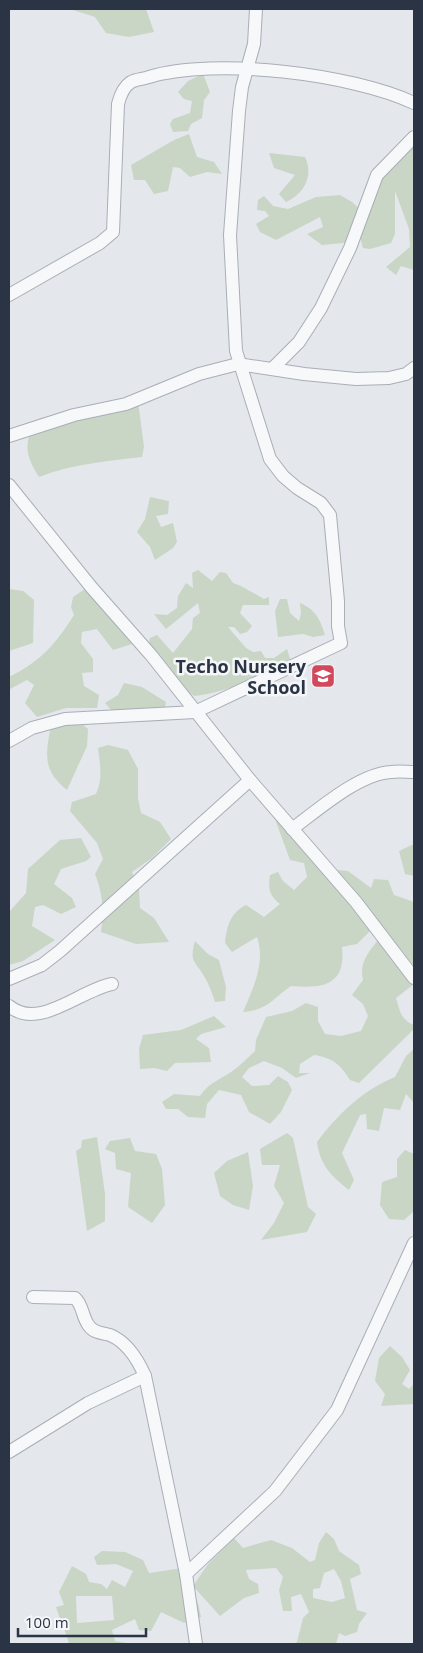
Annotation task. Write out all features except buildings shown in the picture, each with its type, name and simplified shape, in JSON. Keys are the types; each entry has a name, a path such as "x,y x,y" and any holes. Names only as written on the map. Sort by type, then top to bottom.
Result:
{"street":[{"path":"9,741 32,728 65,719 195,712 341,643 338,626 338,601 330,515 322,502 297,488 283,476 270,459 258,416 238,364 234,340 230,235 239,110 242,87 254,44 256,9"},
{"path":"9,295 100,243 113,232 118,104 121,94 131,82 189,69 247,68 332,79 414,103"},
{"path":"273,368 299,342 322,308 350,248 377,175 414,137"},
{"path":"9,436 74,415 126,404 199,374 238,364 304,374 356,379 389,378 406,374 414,368"},
{"path":"11,494 151,655 250,780 356,902 414,978"},
{"path":"292,829 370,776 391,772 414,772"},
{"path":"9,979 42,965 60,951 250,780"},
{"path":"9,1006 23,1013 46,1012 91,989 112,984"},
{"path":"186,1574 250,1512 276,1491 337,1410 414,1243"},
{"path":"33,1297 75,1298 89,1326 100,1333 112,1336 131,1352 145,1376 186,1574 196,1644"},
{"path":"9,1452 88,1402 145,1376"}],"green space":[{"path":"70,9 146,9 154,32 129,37 106,33 95,17"},
{"path":"203,74 210,92 204,100 202,118 191,124 188,131 173,132 170,124 173,119 190,113 192,101 184,99 178,92 188,81"},
{"path":"189,134 197,157 214,162 222,174 207,172 190,177 180,168 173,167 168,191 154,194 145,180 134,180 131,165 174,140"},
{"path":"413,143 414,270 401,266 396,275 386,267 410,247 409,229 395,191 395,234 391,243 370,249 363,248 360,237 343,243 322,245 307,234 323,227 320,217 276,240 260,232 256,224 269,216 265,211 257,210 258,200 264,196 273,206 288,209 316,197 340,195 352,202 365,214 374,193 390,167"},
{"path":"269,153 305,157 308,164 306,184 298,194 286,202 279,194 295,175 274,168"},
{"path":"138,401 144,447 142,457 77,466 39,477 28,454 28,441 30,433 40,418 111,404"},
{"path":"150,497 169,501 168,514 156,516 161,527 173,523 177,542 173,548 155,560 150,547 137,532 145,519"},
{"path":"198,570 212,581 220,572 226,573 233,583 264,599 269,597 269,605 243,605 240,613 252,626 247,632 240,634 234,627 228,627 246,648 253,652 261,651 265,658 274,658 287,649 291,662 244,683 219,691 194,696 187,691 148,645 150,638 157,635 173,653 192,629 193,618 200,613 198,603 166,629 154,614 167,615 177,608 178,596 186,583 193,588 192,573"},
{"path":"9,589 23,591 34,600 33,643 9,651"},
{"path":"85,589 132,644 113,650 97,629 82,632 81,643 93,659 93,672 82,673 84,686 99,695 97,708 66,708 37,717 25,703 34,685 27,680 10,689 9,694 9,677 30,665 54,644 74,615 71,607 73,597"},
{"path":"280,599 287,599 290,613 299,621 301,614 300,603 314,612 325,635 313,637 303,634 278,637 275,611"},
{"path":"124,683 142,687 166,702 163,721 122,722 105,703 118,695"},
{"path":"72,716 88,729 87,746 67,790 59,783 50,769 47,754 51,726"},
{"path":"108,745 128,750 138,769 138,798 141,813 160,822 171,839 152,858 132,872 139,890 140,908 154,918 169,942 136,944 101,932 102,903 95,874 103,859 97,843 70,811 72,802 96,794 100,777 98,748"},
{"path":"275,819 284,823 371,930 357,944 342,947 340,970 330,982 313,987 291,986 264,1006 243,1012 257,975 260,956 259,947 257,937 232,952 225,943 230,921 236,912 246,905 264,917 280,904 270,891 270,875 278,872 283,881 294,890 307,877 304,863 290,860"},
{"path":"81,838 91,857 86,861 61,869 54,884 72,898 76,907 61,914 43,905 35,907 32,926 55,940 23,961 9,965 9,912 26,893 28,869 60,840"},
{"path":"414,844 414,876 405,874 399,851"},
{"path":"337,870 348,871 371,888 374,879 388,880 394,895 414,902 414,966"},
{"path":"378,940 414,984 396,998 402,1014 406,1020 414,1025 414,1029 359,1083 350,1080 335,1063 321,1056 314,1055 300,1064 299,1073 310,1073 296,1078 282,1068 264,1061 249,1068 242,1077 252,1086 269,1085 278,1076 288,1082 292,1090 281,1112 270,1124 249,1112 241,1095 219,1090 207,1104 205,1118 188,1117 178,1109 166,1109 162,1102 174,1094 200,1096 211,1085 231,1072 255,1051 256,1040 266,1017 292,1011 306,1003 318,1007 318,1021 325,1034 341,1036 361,1031 368,1016 363,1004 352,995 363,980 362,968 365,958"},
{"path":"195,941 208,954 219,960 226,987 225,1001 215,1002 207,982 194,961"},
{"path":"214,1016 226,1027 201,1034 196,1039 209,1048 211,1062 175,1063 167,1071 154,1068 140,1069 139,1049 143,1035 181,1030"},
{"path":"414,1049 414,1103 406,1094 400,1110 384,1108 379,1131 367,1129 366,1114 360,1115 342,1153 354,1180 349,1190 327,1169 318,1150 317,1142 333,1122 352,1104 373,1088 395,1077 406,1056"},
{"path":"287,1133 293,1138 308,1207 316,1214 307,1232 261,1240 274,1223 284,1203 274,1186 280,1165 262,1165 260,1149"},
{"path":"97,1137 105,1194 105,1221 87,1231 76,1151 81,1148 82,1140"},
{"path":"130,1138 135,1151 156,1154 162,1169 165,1205 152,1223 128,1207 131,1173 116,1169 115,1153 105,1149 110,1141"},
{"path":"405,1150 414,1154 414,1211 404,1220 389,1219 380,1205 382,1182 397,1177 397,1159"},
{"path":"248,1152 253,1186 249,1210 233,1205 220,1196 214,1173 227,1161"},
{"path":"390,1346 402,1357 410,1370 402,1384 409,1389 413,1385 414,1368 414,1404 381,1406 385,1394 375,1381 379,1358"},
{"path":"326,1532 334,1539 339,1551 359,1565 361,1574 350,1579 357,1610 367,1613 359,1624 357,1632 345,1636 339,1633 336,1644 294,1644 297,1642 303,1618 309,1612 301,1594 291,1597 292,1611 283,1611 279,1590 283,1577 276,1568 246,1570 249,1579 258,1584 259,1593 244,1598 220,1616 193,1586 208,1564 234,1538 243,1548 271,1540 292,1548 310,1562 315,1560 319,1543","holes":["334,1569 341,1581 345,1598 332,1602 313,1598 313,1589 320,1588 324,1573"]},
{"path":"102,1551 125,1552 143,1560 149,1573 183,1568 187,1593 198,1603 201,1617 184,1623 161,1612 151,1631 139,1630 135,1619 112,1630 115,1641 132,1644 69,1644 56,1607 64,1605 59,1592 72,1566 86,1574 89,1582 101,1584 107,1589 112,1580 125,1587 133,1571 116,1564 97,1565 94,1557","holes":["76,1596 112,1596 114,1620 77,1623"]}],"place":[{"name":"Techo Nursery School","path":"323,676"}]}
